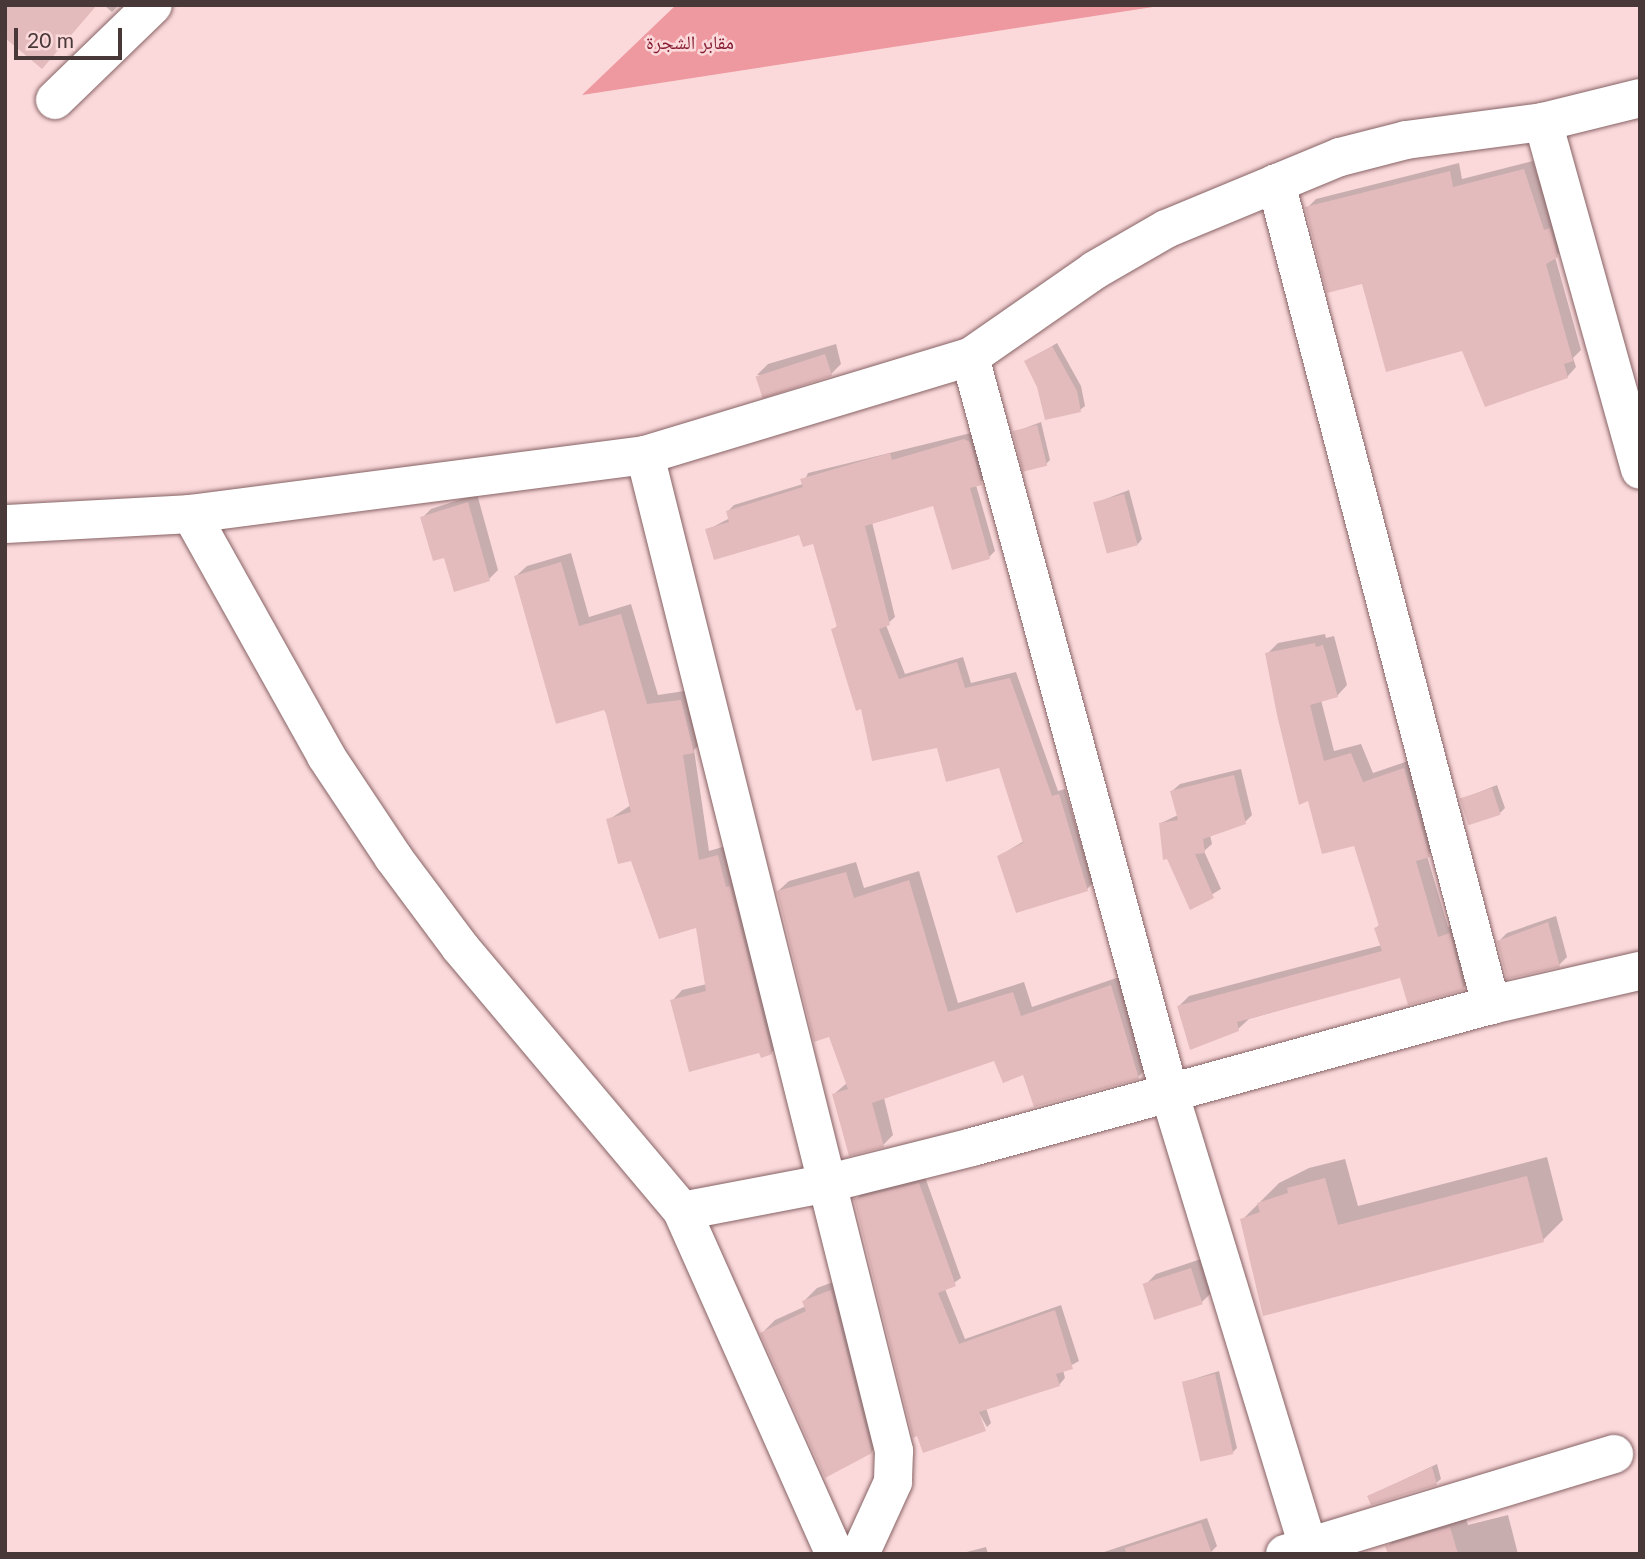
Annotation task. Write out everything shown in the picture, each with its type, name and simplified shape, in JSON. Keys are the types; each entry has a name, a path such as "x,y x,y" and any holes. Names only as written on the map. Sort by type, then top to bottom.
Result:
{"street":[{"path":"55,100 153,5"},
{"path":"5,524 191,514 645,455 970,357 1096,270 1154,236 1340,157 1406,140 1543,122 1640,97"},
{"path":"1543,122 1640,470"},
{"path":"1276,183 1491,1005"},
{"path":"970,357 1170,1095 1297,1550 1614,1454"},
{"path":"645,455 894,1451 893,1482 860,1554"},
{"path":"191,514 326,756 393,857 460,947 682,1211 835,1554"},
{"path":"682,1211 829,1183 1170,1095 1491,1005 1640,971"}],"green space":[{"name":"مقابر الشجرة","path":"676,5 1166,5 582,95"}],"building":[{"path":"5,5 97,5 42,69 5,38"},
{"path":"1524,169 1544,230 1550,228 1558,257 1546,264 1573,361 1564,364 1568,378 1485,407 1462,351 1386,372 1362,284 1327,293 1305,207 1450,171 1453,187"},
{"path":"1052,346 1077,391 1081,412 1045,420 1037,387 1024,361"},
{"path":"825,354 832,376 763,398 756,377"},
{"path":"1037,425 1047,466 1023,472 1013,431"},
{"path":"964,439 970,442 982,485 970,488 990,559 952,570 933,506 865,526 890,625 879,629 899,679 957,662 965,688 1010,678 1052,796 1059,794 1088,891 1016,913 997,856 1023,843 999,768 946,782 937,748 872,761 861,709 856,711 831,629 837,627 813,544 803,547 799,535 714,560 705,529 729,522 726,511 803,487 800,479 890,453 892,460"},
{"path":"1124,494 1138,545 1107,553 1093,502"},
{"path":"468,502 490,581 454,592 444,558 433,561 420,517"},
{"path":"561,562 579,626 621,614 647,704 681,700 694,753 683,755 699,860 718,855 726,887 730,886 772,1054 761,1058 759,1053 689,1072 670,1000 706,991 696,928 659,939 631,861 618,864 606,819 631,812 606,714 604,710 556,724 514,576"},
{"path":"1315,643 1316,647 1323,645 1338,697 1310,705 1324,761 1351,753 1363,782 1404,768 1430,857 1416,861 1438,937 1450,933 1464,990 1408,1005 1400,978 1237,1022 1239,1031 1190,1050 1177,1006 1382,951 1374,928 1379,926 1354,846 1322,854 1308,801 1299,805 1277,715 1265,653"},
{"path":"1234,775 1246,824 1203,839 1205,853 1195,854 1214,898 1190,910 1167,859 1163,860 1159,823 1178,820 1170,791"},
{"path":"1492,788 1501,815 1468,825 1460,799"},
{"path":"846,872 854,898 909,880 948,1012 1013,992 1021,1016 1111,985 1139,1079 1034,1107 1023,1075 1003,1083 994,1061 872,1103 884,1147 849,1156 832,1094 848,1089 829,1037 814,1042 777,891"},
{"path":"1548,922 1560,967 1507,979 1497,941"},
{"path":"1527,1176 1544,1242 1263,1316 1240,1219 1260,1212 1257,1203 1288,1193 1287,1188 1325,1178 1338,1225"},
{"path":"919,1183 956,1286 938,1293 959,1344 1055,1310 1073,1369 1056,1374 1060,1386 979,1412 986,1431 923,1453 917,1436 913,1438 854,1199"},
{"path":"1191,1268 1203,1304 1154,1320 1142,1284"},
{"path":"831,1290 872,1453 825,1478 760,1333 806,1311 802,1301"},
{"path":"1215,1374 1233,1454 1200,1462 1182,1382"},
{"path":"1432,1467 1437,1485 1371,1505 1367,1496"},
{"path":"1201,1523 1212,1554 1126,1554 1125,1548"},
{"path":"1450,1527 1458,1554 1388,1554 1385,1546"}]}
